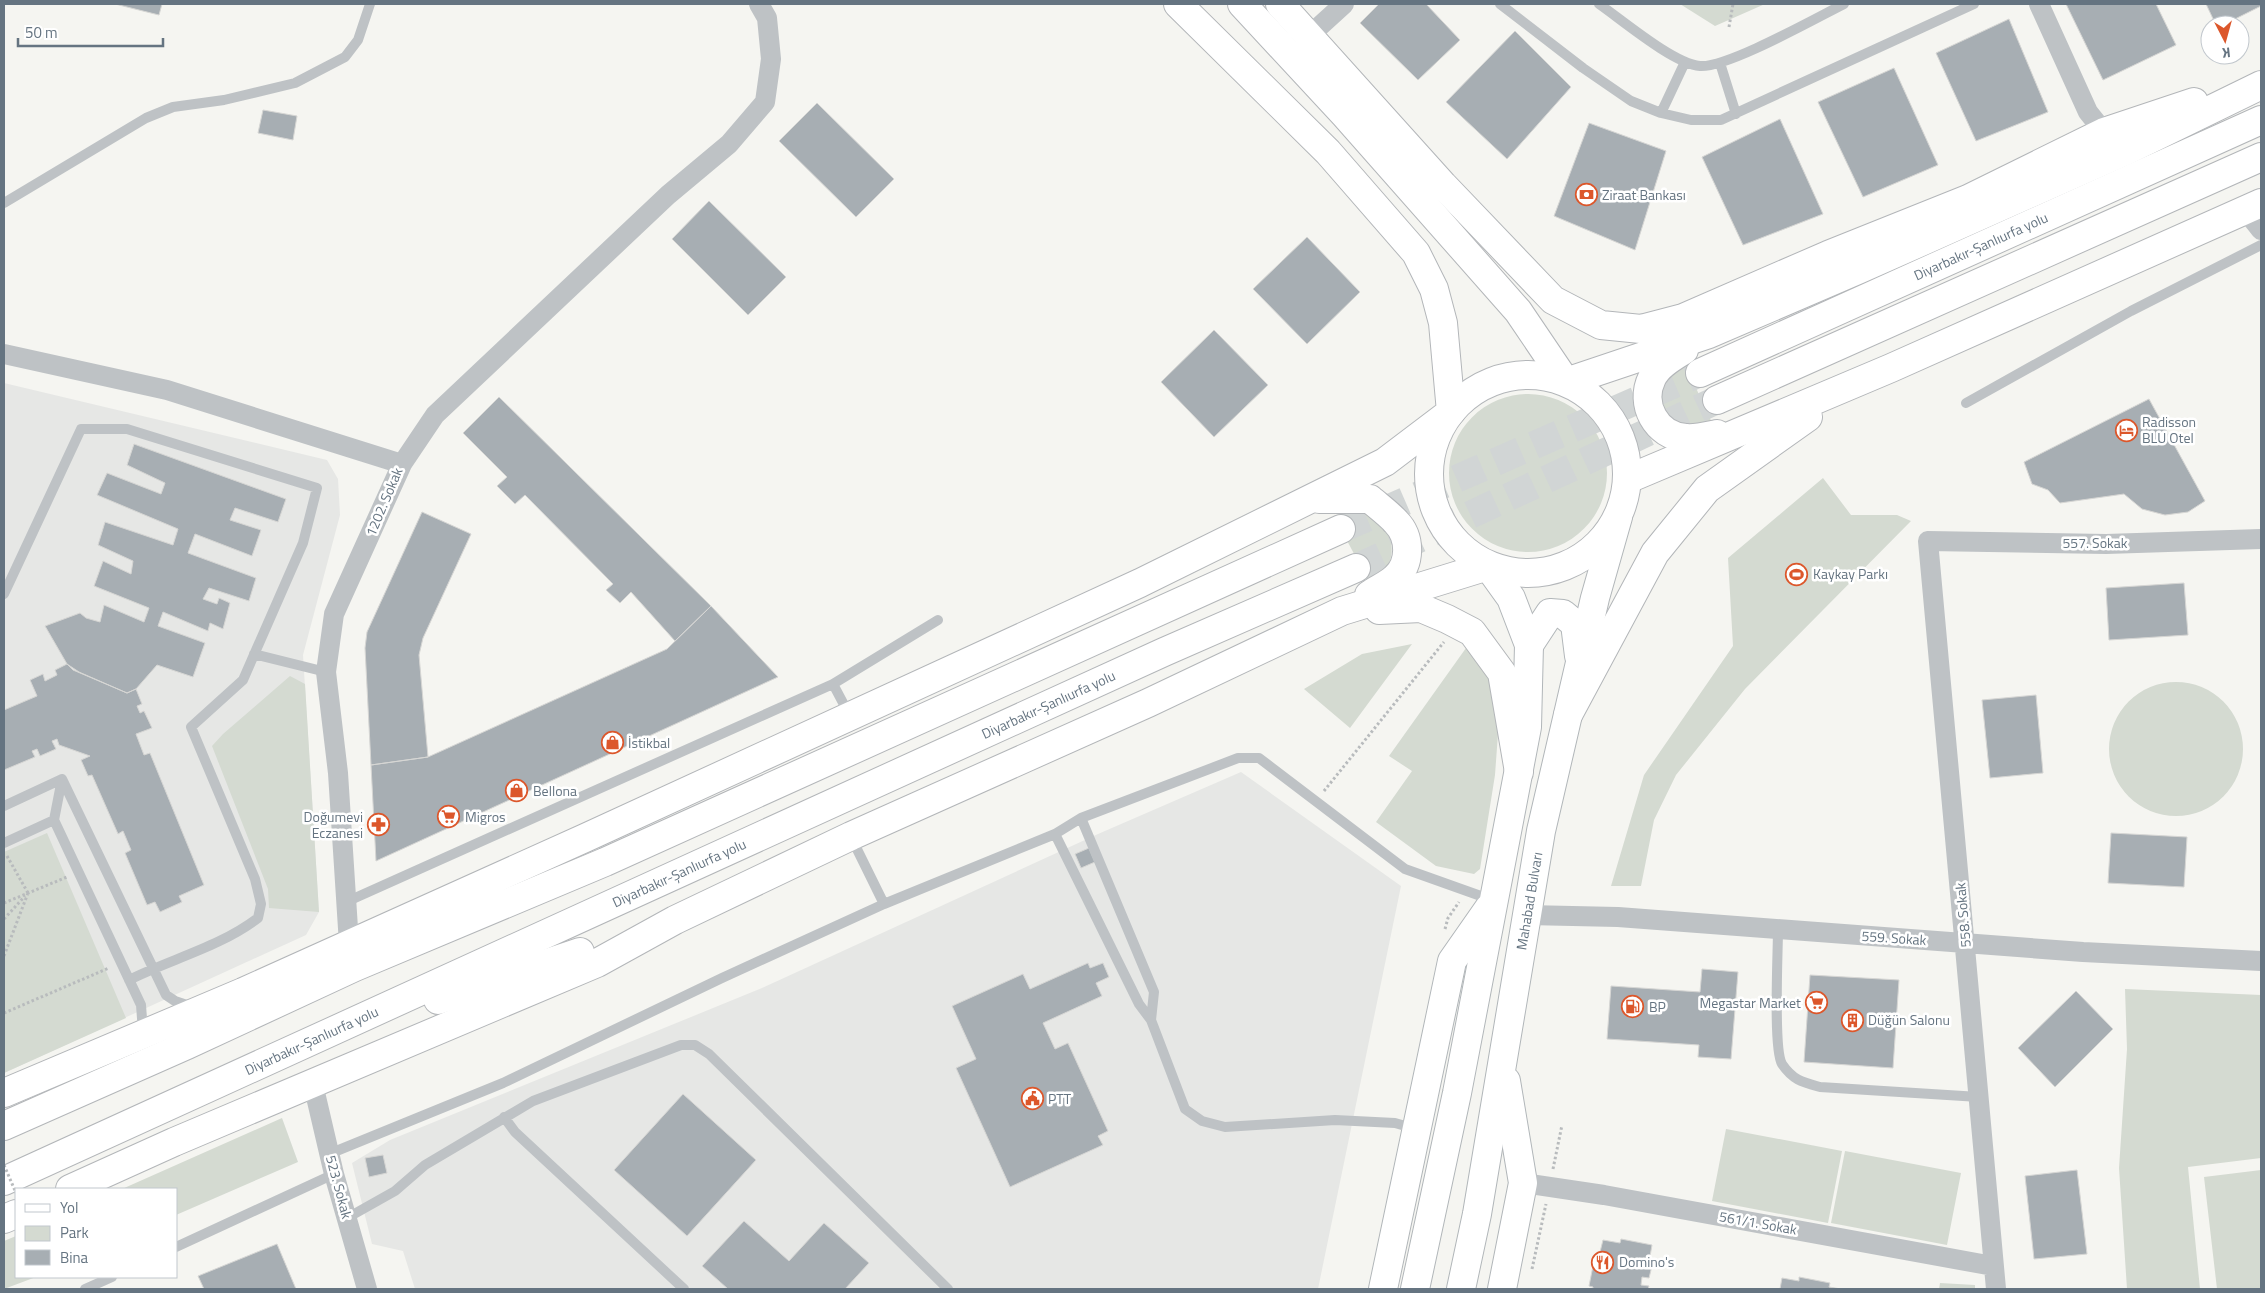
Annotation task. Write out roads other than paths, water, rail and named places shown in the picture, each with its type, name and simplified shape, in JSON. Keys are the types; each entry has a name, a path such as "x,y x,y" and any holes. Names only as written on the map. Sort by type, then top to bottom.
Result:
{"main road":[{"path":"4,1126 187,1044 352,955 585,838 1140,583 1311,500 1386,462 1451,412 1474,391 1503,378 1535,375 1566,382 1588,394 1605,411 1614,424 1626,455 1628,479 1622,510 1605,538 1581,559 1551,571 1519,573 1488,566 1462,549 1443,526 1431,498 1429,468 1435,438 1451,412 1443,323 1434,289 1416,253 1328,152 1178,4"},
{"path":"1242,4 1345,116 1518,311 1566,382"},
{"path":"1280,4 1443,185 1553,300 1601,325 1640,329 1683,318 1828,255 1968,199 2104,132 2261,78"},
{"path":"1566,382 1709,334 2120,154 2261,86"},
{"name":"Diyarbakır-Şanlıurfa yolu","path":"1700,373 2261,120"},
{"path":"1717,400 2261,157"},
{"path":"1628,479 2256,215"},
{"path":"1709,334 1665,363 1652,376 1648,389 1649,413 1658,425 1675,436 1687,439 1748,430"},
{"path":"1568,715 1655,553 1707,489 1856,383"},
{"path":"72,1188 174,1142 597,963 675,920 850,836 1148,702 1342,611 1395,579 1408,558 1405,539 1398,523 1370,499 1311,500"},
{"name":"Mahabad Bulvarı","path":"1461,1289 1476,1214 1541,830 1595,598 1618,517"},
{"path":"4,1093 202,1009 605,862 1341,529"},
{"path":"1342,611 1488,566"},
{"path":"1416,1289 1457,1093 1527,727 1528,645 1511,598 1488,566"},
{"name":"Diyarbakır-Şanlıurfa yolu","path":"4,1181 1164,652 1356,568"},
{"path":"1342,611 1421,608 1472,632 1502,673 1519,772"},
{"path":"1528,645 1550,613 1563,614 1575,624 1580,662"},
{"path":"1383,1289 1452,961 1494,901"},
{"path":"306,1043 675,920"},
{"path":"1502,1289 1523,1183 1503,1059"}],"street":[{"path":"402,464 435,415 668,195 729,144 765,102 771,59 767,18 759,4"},
{"path":"1310,36 1344,4"},
{"path":"2039,4 2088,112 2104,132"},
{"name":"1202. Sokak","path":"4,354 167,390 402,464 334,614 326,672 338,773 346,902 352,955"},
{"name":"557. Sokak","path":"1928,541 2106,544 2261,539"},
{"name":"558. Sokak","path":"1928,541 1996,1289"},
{"name":"559. Sokak","path":"1527,915 1618,917 1965,944 2261,961"},
{"name":"523. Sokak","path":"313,1084 334,1174 367,1289"},
{"name":"561/1. Sokak","path":"1523,1183 1613,1196 1993,1266"}],"lane":[{"path":"4,203 146,118 173,107 224,100 295,83 345,57 358,40 370,4"},
{"path":"1500,4 1583,68 1631,101 1661,113 1691,120 1721,120 1736,114 1974,4"},
{"path":"1599,4 1673,55 1685,62 1700,66 1720,63 1844,4"},
{"path":"1661,113 1685,62"},
{"path":"1720,63 1736,114"},
{"path":"1966,402 2123,316 2261,245"},
{"path":"4,594 81,429 127,429 317,488 303,543 243,680 192,727 255,879 261,904 258,918 239,933 153,968 129,980"},
{"path":"346,902 834,684 938,620"},
{"path":"254,654 326,672"},
{"path":"834,684 850,716"},
{"path":"329,1154 503,1083 722,978 884,904 1055,834 1081,818 1238,758 1259,758 1405,868 1494,901"},
{"path":"62,779 166,995 175,1001 202,1009"},
{"path":"4,806 62,779"},
{"path":"62,779 54,820 141,1005 143,1033"},
{"path":"1081,818 1154,992 1151,1020"},
{"path":"4,842 54,820"},
{"path":"1055,834 1139,1004 1151,1020 1185,1109 1202,1121 1225,1126 1335,1120 1395,1123 1416,1129"},
{"path":"850,836 884,904"},
{"path":"1778,929 1777,1040 1781,1062 1796,1080 1820,1087 1979,1097"},
{"path":"347,1218 395,1191 425,1165 533,1101 681,1045 695,1045 709,1054 948,1289"},
{"path":"504,1117 515,1132 684,1289"},
{"path":"178,1246 334,1174"},
{"path":"85,1289 110,1278"}],"tunnel":[{"path":"1341,529 1700,373"},
{"path":"1356,568 1717,400"}],"place":[{"name":"Ziraat Bankası","path":"1586,195"},
{"name":"Radisson BLU Otel","path":"2126,430"},
{"name":"Kaykay Parkı","path":"1797,574"},
{"name":"İstikbal","path":"612,743"},
{"name":"Bellona","path":"517,791"},
{"name":"Migros","path":"449,817"},
{"name":"Doğumevi Eczanesi","path":"379,825"},
{"name":"Megastar Market","path":"1817,1003"},
{"name":"BP","path":"1633,1007"},
{"name":"Düğün Salonu","path":"1852,1020"},
{"name":"PTT","path":"1032,1099"},
{"name":"Domino's","path":"1603,1262"}]}
